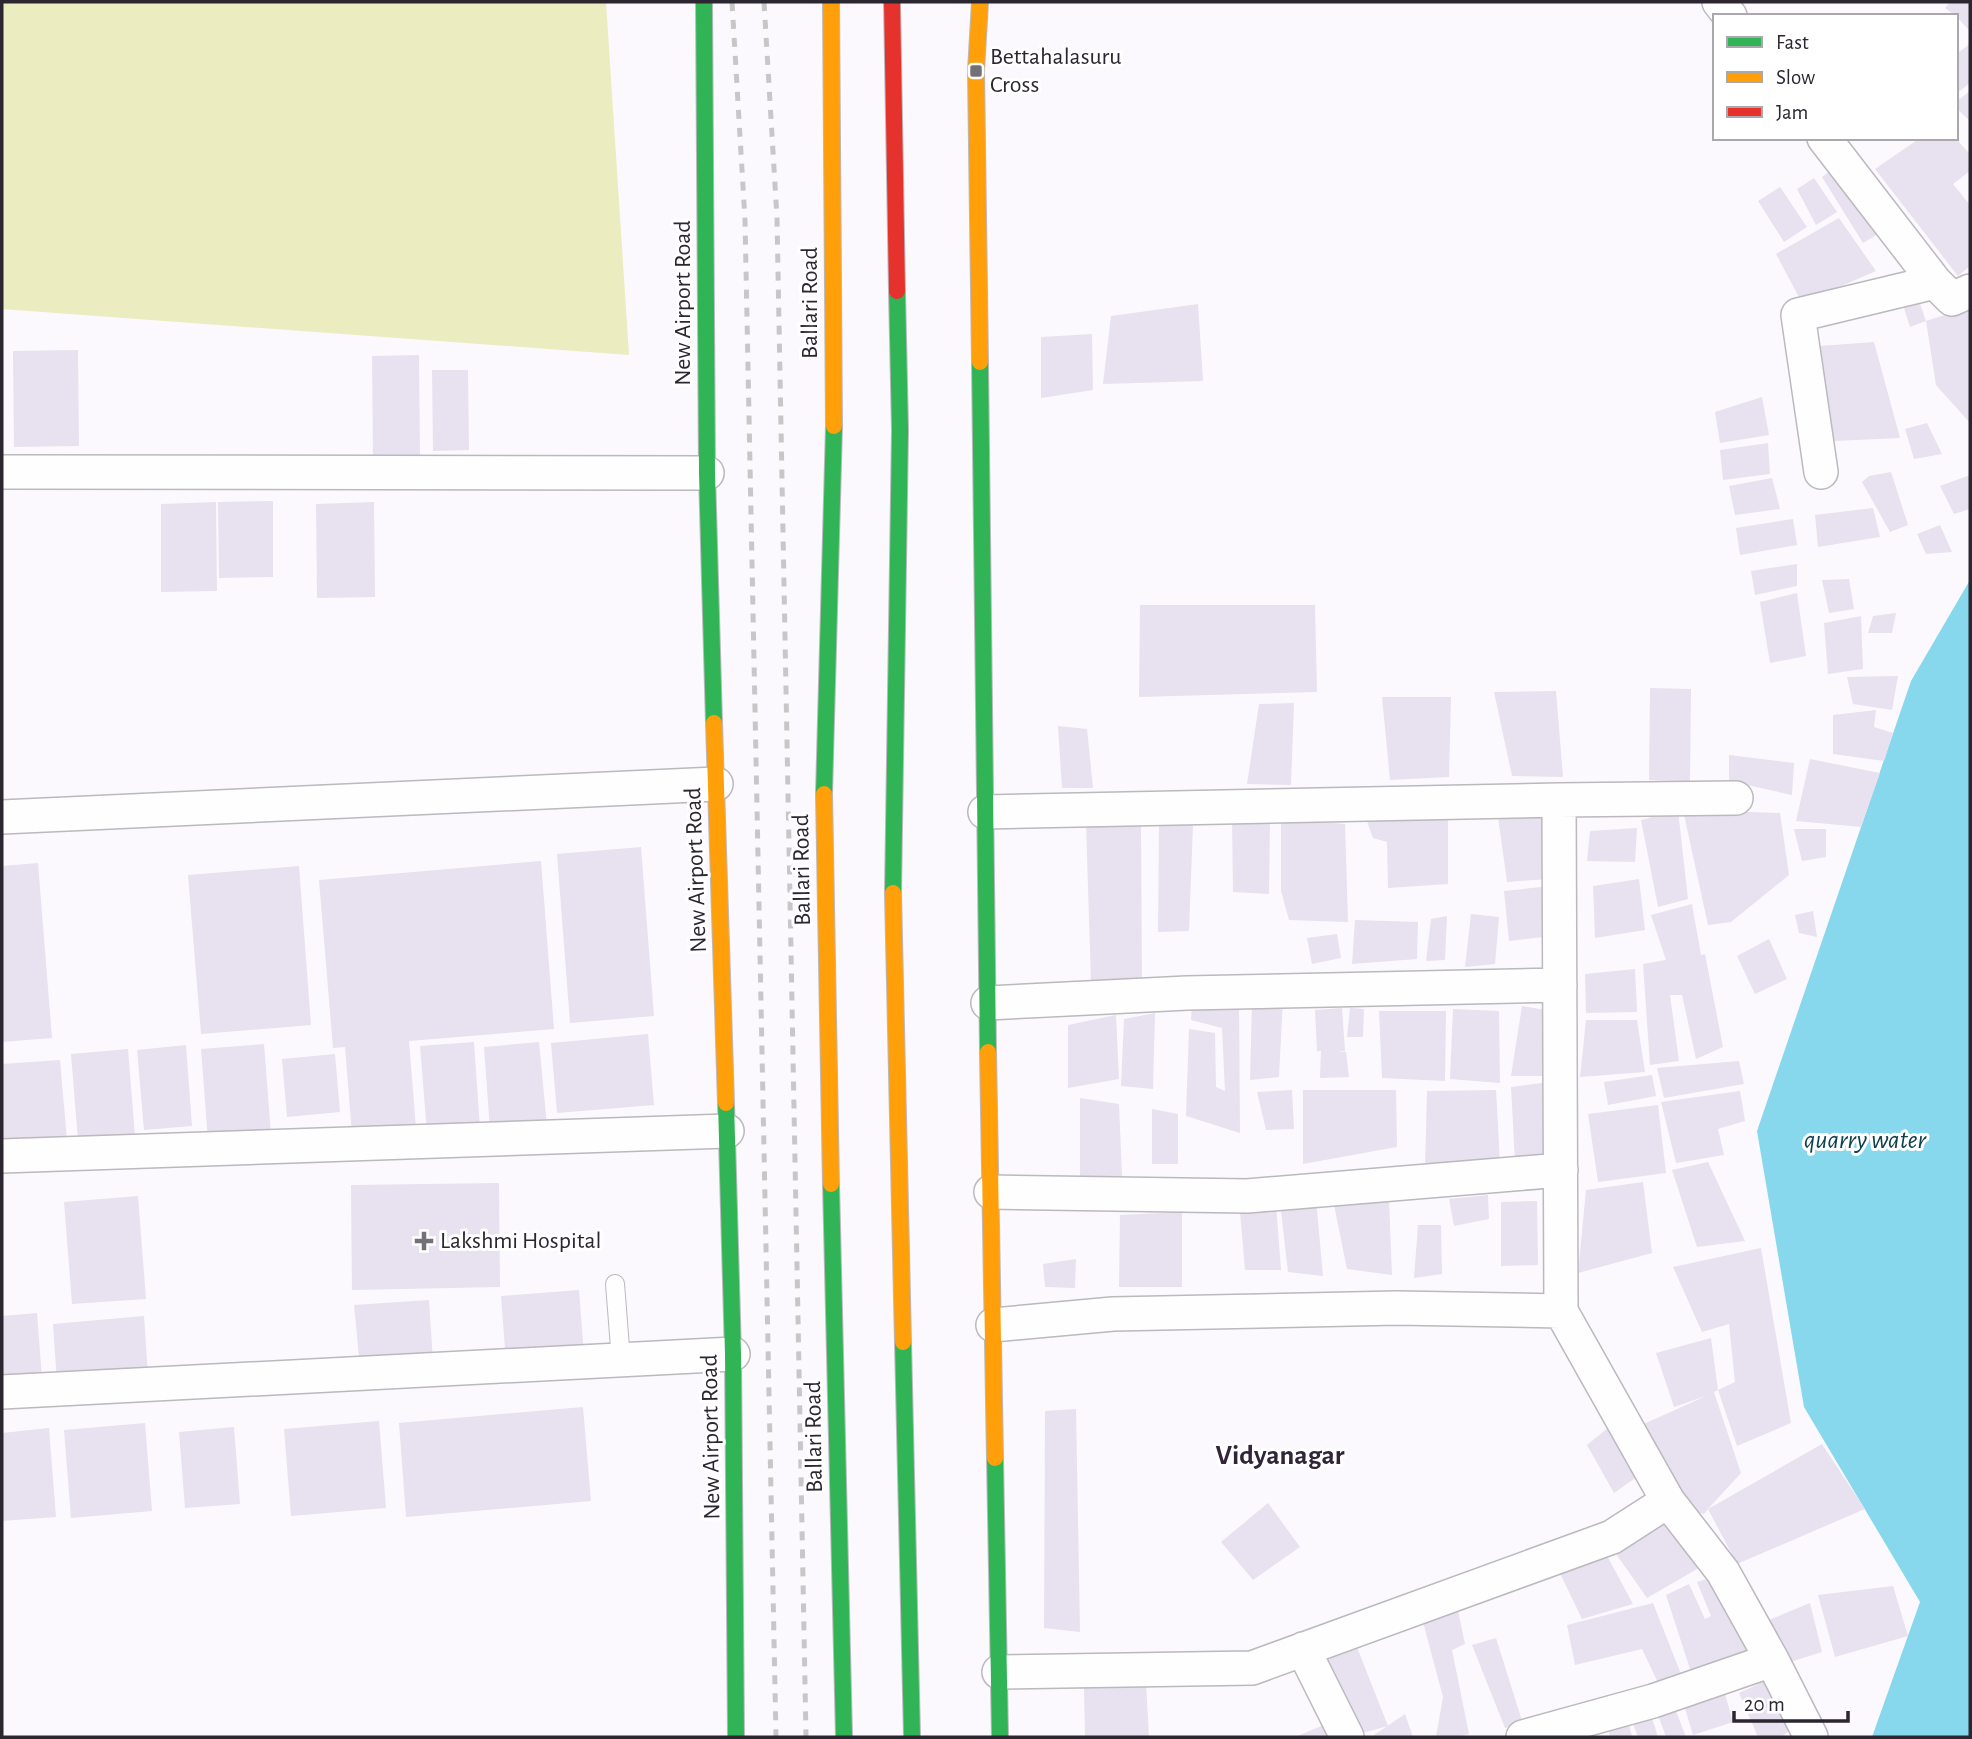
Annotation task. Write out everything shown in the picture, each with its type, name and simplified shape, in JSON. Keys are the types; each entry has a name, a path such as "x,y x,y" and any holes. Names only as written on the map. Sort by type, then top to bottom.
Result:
{"main road":[{"name":"New Airport Road","path":"704,2 707,472 733,1354 736,1737"},
{"name":"Ballari Road","path":"831,2 834,426 823,830 844,1737"},
{"path":"892,2 900,430 892,869 912,1737"},
{"path":"980,2 976,71 990,1192 1000,1737"}],"street":[{"path":"1826,140 1935,282 1952,299 1970,291"},
{"path":"1821,472 1798,315 1935,282"},
{"path":"2,472 707,472"},
{"path":"2,817 716,784"},
{"path":"985,812 1736,798"},
{"path":"1559,800 1561,1311 1668,1501 1723,1572 1811,1737"},
{"path":"988,1003 1187,993 1560,985"},
{"path":"2,1156 727,1131"},
{"path":"990,1192 1247,1196 1561,1170"},
{"path":"993,1325 1114,1314 1397,1308 1561,1311"},
{"path":"2,1392 733,1354"},
{"path":"999,1672 1252,1668 1612,1537 1668,1501"},
{"path":"1303,1649 1347,1737"},
{"path":"1523,1737 1653,1701 1772,1660"}],"lane":[{"path":"615,1284 621,1360"}],"green space":[{"path":"2,2 606,2 629,355 2,309"}],"water":[{"name":"quarry water","path":"1970,580 1970,1737 1872,1737 1920,1602 1804,1407 1757,1131 1911,681"}],"building":[{"path":"1950,2 1970,2 1970,31 1958,18 1958,14 1945,8"},
{"path":"1970,44 1970,83 1958,92 1958,53"},
{"path":"1970,91 1970,121 1958,110 1958,100"},
{"path":"1917,140 1957,140 1970,154 1970,171 1953,184 1970,205 1970,266 1958,276 1875,169"},
{"path":"1839,164 1885,230 1863,243 1822,177"},
{"path":"1814,178 1837,212 1816,225 1797,189"},
{"path":"1780,187 1807,227 1784,242 1758,201"},
{"path":"1839,218 1876,271 1802,303 1776,254"},
{"path":"1917,295 1926,321 1910,327 1902,302"},
{"path":"1198,304 1203,381 1103,384 1111,316"},
{"path":"1970,307 1970,423 1936,385 1926,321"},
{"path":"1092,334 1093,390 1041,398 1041,337"},
{"path":"1874,342 1900,438 1834,441 1819,346"},
{"path":"78,350 79,446 14,447 13,351"},
{"path":"419,355 420,457 373,458 372,356"},
{"path":"432,370 468,370 469,450 433,451"},
{"path":"1762,397 1769,435 1720,443 1715,412"},
{"path":"1927,423 1942,454 1914,459 1905,429"},
{"path":"1768,443 1770,474 1723,480 1720,450"},
{"path":"1891,472 1908,525 1890,532 1862,482 1869,476"},
{"path":"1970,475 1970,509 1954,514 1940,486"},
{"path":"1772,478 1780,509 1735,515 1729,486"},
{"path":"273,501 273,577 219,578 218,502"},
{"path":"216,502 217,591 161,592 161,504"},
{"path":"374,502 375,597 317,598 316,504"},
{"path":"1873,508 1880,537 1818,547 1815,515"},
{"path":"1793,519 1797,545 1740,555 1736,528"},
{"path":"1940,525 1952,552 1926,554 1917,534"},
{"path":"1797,564 1797,586 1755,595 1751,571"},
{"path":"1849,579 1854,609 1829,613 1822,580"},
{"path":"1797,593 1806,656 1770,663 1760,602"},
{"path":"1140,605 1315,605 1317,692 1139,697"},
{"path":"1896,613 1892,633 1868,633 1873,616"},
{"path":"1861,616 1863,669 1828,674 1824,623"},
{"path":"1898,676 1892,710 1853,704 1847,677"},
{"path":"1650,688 1691,689 1690,782 1649,780"},
{"path":"1556,691 1563,777 1512,776 1494,692"},
{"path":"1382,697 1451,697 1449,777 1390,780"},
{"path":"1294,703 1291,785 1247,784 1259,704"},
{"path":"1876,710 1874,727 1893,733 1884,761 1833,754 1833,715"},
{"path":"1058,726 1087,729 1093,788 1062,788"},
{"path":"1729,755 1794,763 1792,795 1729,781"},
{"path":"1810,759 1880,773 1861,827 1796,821"},
{"path":"1448,809 1448,884 1388,888 1387,842 1373,838 1364,813"},
{"path":"1678,810 1688,899 1658,907 1641,820"},
{"path":"1683,810 1780,813 1789,875 1731,922 1708,925"},
{"path":"1545,816 1548,879 1507,882 1498,817"},
{"path":"1232,818 1270,818 1269,894 1233,892"},
{"path":"1281,819 1345,824 1348,922 1289,920 1281,891"},
{"path":"1086,823 1141,825 1142,980 1091,983"},
{"path":"1159,825 1193,825 1189,931 1158,932"},
{"path":"1637,828 1635,862 1587,861 1590,831"},
{"path":"1794,829 1826,829 1826,857 1802,861"},
{"path":"641,847 654,1016 570,1023 557,854"},
{"path":"541,861 554,1029 409,1041 416,1128 352,1134 345,1047 333,1048 319,880"},
{"path":"38,863 52,1038 2,1042 2,866"},
{"path":"299,866 311,1025 201,1034 188,875"},
{"path":"1639,879 1645,930 1595,938 1593,886"},
{"path":"1551,886 1551,936 1509,941 1504,891"},
{"path":"1692,904 1701,955 1705,954 1723,1047 1696,1059 1682,995 1670,995 1679,1061 1650,1065 1643,964 1666,960 1651,915"},
{"path":"1813,911 1817,937 1799,933 1795,915"},
{"path":"1471,914 1499,917 1495,964 1465,967"},
{"path":"1447,916 1445,960 1426,961 1431,919"},
{"path":"1355,920 1418,922 1417,959 1352,964"},
{"path":"1337,934 1341,958 1312,964 1307,938"},
{"path":"1769,939 1787,979 1755,994 1737,956"},
{"path":"1635,969 1637,1012 1586,1013 1585,974"},
{"path":"1283,998 1279,1077 1250,1080 1252,1002"},
{"path":"1239,1001 1240,1133 1186,1116 1189,1029 1215,1033 1216,1087 1225,1091 1222,1028 1191,1020 1192,1005"},
{"path":"1522,1006 1551,1011 1544,1076 1511,1076"},
{"path":"1342,1008 1345,1051 1338,1051 1346,1052 1349,1077 1320,1078 1321,1051 1317,1051 1315,1010"},
{"path":"1350,1008 1364,1009 1363,1037 1347,1037"},
{"path":"1453,1009 1499,1011 1500,1083 1450,1079"},
{"path":"1379,1011 1446,1011 1445,1081 1382,1078"},
{"path":"1155,1013 1153,1089 1121,1086 1124,1019"},
{"path":"1116,1015 1119,1079 1068,1088 1068,1025"},
{"path":"1586,1020 1637,1020 1645,1072 1580,1077"},
{"path":"648,1034 654,1105 557,1113 551,1043"},
{"path":"474,1042 480,1128 427,1133 420,1046"},
{"path":"539,1042 547,1126 490,1130 484,1047"},
{"path":"264,1044 271,1134 208,1140 201,1049"},
{"path":"186,1045 192,1126 144,1130 137,1050"},
{"path":"128,1049 135,1136 78,1141 71,1054"},
{"path":"335,1054 340,1112 287,1117 282,1059"},
{"path":"60,1060 67,1140 2,1146 2,1064"},
{"path":"1739,1061 1744,1084 1664,1098 1657,1068"},
{"path":"1652,1075 1656,1096 1608,1105 1604,1082"},
{"path":"1542,1083 1547,1158 1515,1163 1511,1087"},
{"path":"1292,1090 1294,1129 1266,1130 1257,1092"},
{"path":"1303,1090 1396,1090 1397,1147 1303,1164"},
{"path":"1496,1090 1500,1163 1425,1168 1427,1091"},
{"path":"1740,1091 1745,1121 1718,1129 1724,1155 1676,1163 1661,1102"},
{"path":"1080,1098 1119,1104 1122,1176 1080,1179"},
{"path":"1658,1105 1666,1173 1598,1182 1588,1114"},
{"path":"1152,1109 1178,1114 1178,1164 1152,1164"},
{"path":"1708,1162 1745,1241 1697,1247 1672,1170"},
{"path":"1643,1182 1652,1253 1578,1273 1586,1190"},
{"path":"499,1183 500,1287 352,1290 351,1185"},
{"path":"1488,1195 1489,1219 1454,1226 1449,1199"},
{"path":"138,1196 146,1299 72,1304 64,1202"},
{"path":"1316,1199 1323,1276 1288,1272 1280,1203"},
{"path":"1389,1199 1392,1275 1347,1269 1334,1205"},
{"path":"1537,1201 1538,1265 1501,1266 1501,1202"},
{"path":"1276,1204 1281,1270 1245,1270 1240,1212"},
{"path":"1182,1212 1182,1287 1119,1287 1120,1215"},
{"path":"1418,1225 1441,1225 1442,1274 1414,1278"},
{"path":"1761,1248 1791,1423 1737,1446 1718,1390 1735,1382 1729,1324 1702,1332 1673,1267"},
{"path":"1076,1259 1075,1288 1045,1287 1043,1264"},
{"path":"579,1290 584,1355 506,1362 501,1296"},
{"path":"429,1300 433,1361 360,1367 354,1305"},
{"path":"37,1313 42,1378 2,1381 2,1316"},
{"path":"144,1316 148,1375 57,1383 53,1324"},
{"path":"1711,1338 1718,1390 1714,1392 1741,1473 1704,1514 1677,1505 1637,1427 1706,1396 1674,1407 1656,1353"},
{"path":"583,1407 591,1501 406,1517 399,1423"},
{"path":"1076,1409 1080,1632 1044,1628 1045,1411"},
{"path":"379,1421 386,1508 291,1516 284,1429"},
{"path":"145,1423 152,1511 71,1518 64,1430"},
{"path":"234,1427 240,1504 185,1508 179,1432"},
{"path":"1609,1427 1644,1472 1614,1493 1587,1445"},
{"path":"49,1428 56,1517 2,1521 2,1433"},
{"path":"1822,1444 1865,1509 1737,1564 1708,1509"},
{"path":"1268,1503 1300,1547 1253,1580 1221,1542"},
{"path":"1660,1511 1704,1565 1647,1598 1609,1544"},
{"path":"1604,1550 1633,1604 1582,1619 1557,1567"},
{"path":"1713,1577 1749,1657 1691,1672 1666,1595 1689,1584 1705,1619 1711,1616 1697,1582"},
{"path":"1893,1586 1908,1636 1835,1657 1818,1595"},
{"path":"1456,1601 1465,1644 1452,1650 1469,1734 1436,1737 1443,1697 1420,1611"},
{"path":"1653,1603 1683,1679 1661,1689 1642,1649 1575,1665 1567,1625"},
{"path":"1810,1603 1822,1652 1781,1665 1769,1620"},
{"path":"1496,1638 1523,1724 1505,1728 1472,1645"},
{"path":"1355,1642 1388,1726 1355,1735 1321,1659"},
{"path":"1765,1681 1789,1731 1781,1737 1758,1737 1739,1693"},
{"path":"1146,1683 1149,1737 1085,1737 1084,1687"},
{"path":"1725,1694 1733,1722 1693,1735 1684,1705"},
{"path":"1676,1711 1686,1737 1666,1737 1658,1715"},
{"path":"1405,1714 1413,1737 1375,1737 1374,1735"},
{"path":"1652,1718 1658,1737 1638,1737 1633,1724"},
{"path":"1326,1724 1332,1737 1295,1737"},
{"path":"1629,1724 1632,1737 1610,1737 1608,1729"}],"railway":[{"path":"732,2 745,220 776,1737"},
{"path":"764,2 777,218 806,1737"}],"traffic: fast":[{"path":"704,2 707,473 714,723"},
{"path":"893,893 900,430 897,291"},
{"path":"980,362 988,1052"},
{"path":"824,794 834,426"},
{"path":"726,1103 733,1354 736,1737"},
{"path":"831,1184 844,1737"},
{"path":"903,1342 912,1737"},
{"path":"995,1458 1000,1737"}],"traffic: slow":[{"path":"831,2 834,426"},
{"path":"980,2 976,71 980,362"},
{"path":"714,723 726,1103"},
{"path":"824,794 831,1184"},
{"path":"893,893 903,1342"},
{"path":"988,1052 995,1458"}],"traffic: jam":[{"path":"892,2 897,291"}],"place":[{"name":"Bettahalasuru Cross","path":"976,71"},
{"name":"Lakshmi Hospital","path":"424,1241"}],"district":[{"name":"Vidyanagar","path":"1280,1456"}]}
